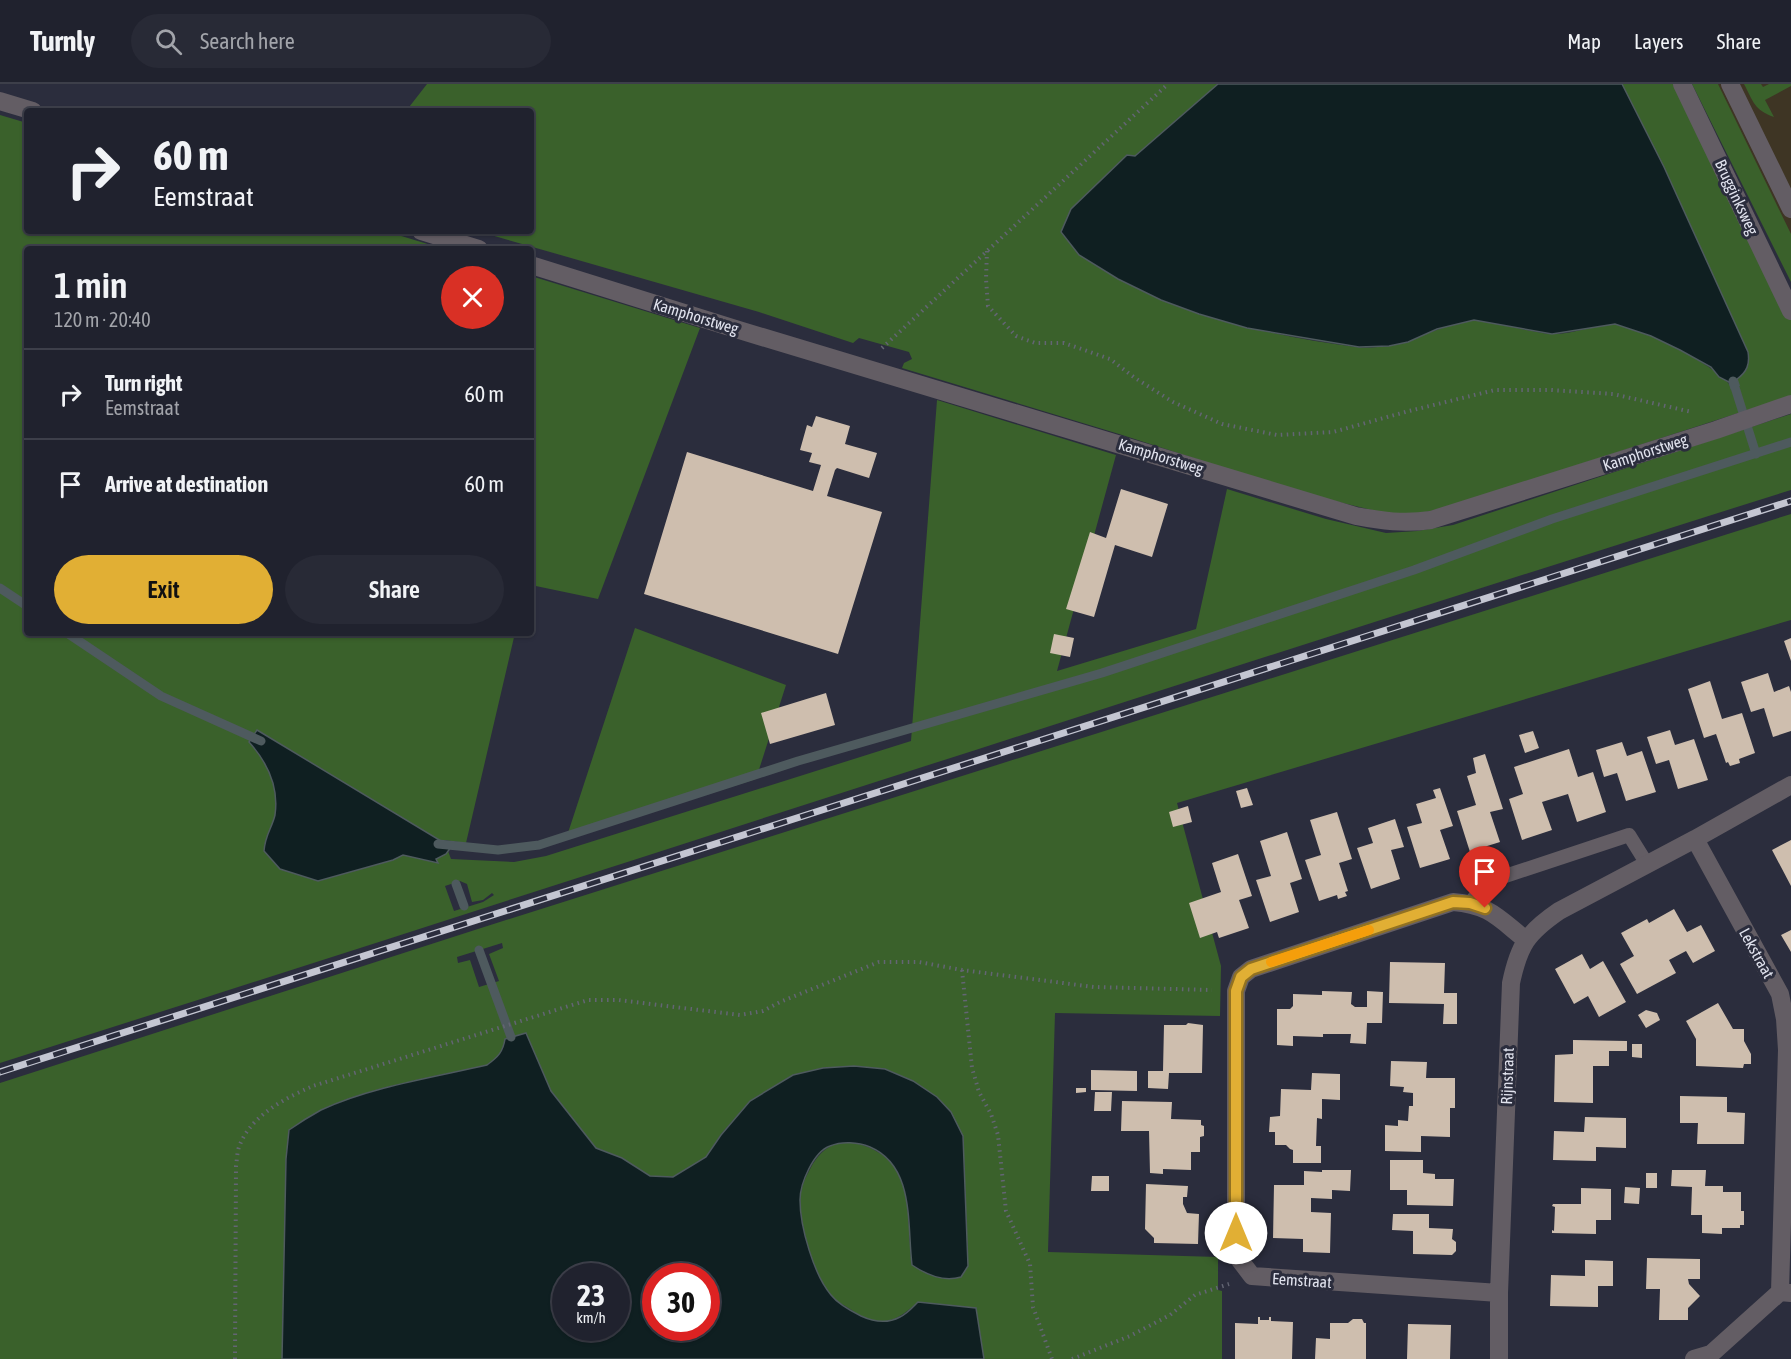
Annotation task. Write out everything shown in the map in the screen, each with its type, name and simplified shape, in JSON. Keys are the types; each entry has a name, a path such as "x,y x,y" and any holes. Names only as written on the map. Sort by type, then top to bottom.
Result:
{"street":[{"name":"Brugginksweg","path":"1682,84 1791,310"},
{"path":"1730,84 1791,209"},
{"path":"0,101 24,108"},
{"path":"431,234 469,246"},
{"name":"Kamphorstweg","path":"534,266 1356,516 1386,522 1412,523 1431,520 1791,404"},
{"name":"Rijnstraat","path":"1499,1359 1499,1293 1511,983 1516,957 1526,940 1539,925 1559,911 1791,785"},
{"name":"Lekstraat","path":"1695,839 1780,994 1785,1019 1787,1050 1786,1293"},
{"path":"1236,991 1241,977 1251,969 1453,902 1470,903 1485,908 1526,940"},
{"name":"Eemstraat","path":"1236,991 1236,1255 1252,1276 1499,1293"},
{"path":"1694,1359 1711,1354 1786,1293"}],"lane":[{"path":"1470,903 1487,882 1629,835 1647,864"}],"path":[{"path":"862,366 1168,84"},
{"path":"987,251 988,306 1016,336 1035,343 1064,343 1110,359 1173,402 1222,424 1277,435 1333,432 1495,390 1551,390 1613,394 1700,414 1716,430"},
{"path":"235,1359 236,1166 239,1147 249,1131 271,1108 285,1098 313,1086 588,1000 618,1000 740,1015 763,1011 879,962 918,962 1094,987 1236,991"},
{"path":"962,970 972,1068 979,1092 991,1114 998,1135 1006,1211 1030,1264 1033,1307 1052,1359"},
{"path":"1071,1359 1130,1336 1170,1315 1195,1295 1252,1276"}],"shaded area":[{"path":"1218,84 1622,84 1664,167 1748,352 1747,367 1737,379 1739,385 1733,382 1731,388 1729,382 1719,377 1711,367 1651,336 1615,324 1552,334 1474,320 1437,329 1408,342 1389,346 1359,347 1247,328 1161,300 1118,279 1079,255 1061,232 1071,209 1127,155 1135,156"},
{"path":"1711,84 1791,84 1791,241"},
{"path":"257,730 451,847 446,854 436,859 438,863 403,855 393,860 318,881 280,869 264,851 276,805 270,775 249,742"},
{"path":"526,1033 551,1091 596,1148 622,1158 650,1176 673,1177 706,1157 750,1101 793,1075 823,1068 854,1066 885,1069 913,1081 937,1097 951,1112 963,1136 968,1266 961,1277 948,1279 935,1277 912,1265 906,1198 902,1182 895,1168 885,1156 865,1145 840,1143 824,1149 818,1155 802,1186 800,1200 802,1223 819,1276 831,1295 849,1310 871,1320 890,1321 903,1316 918,1302 976,1308 984,1359 282,1359 286,1159 289,1130 321,1110 360,1095 487,1065 503,1047 505,1039"}],"green space":[{"path":"427,84 1218,84 1135,156 1079,255 1130,285 1185,309 1258,330 1356,347 1381,347 1476,320 1550,334 1613,324 1624,326 1677,348 1712,369 1731,387 1733,381 1738,384 1737,379 1747,369 1664,167 1622,84 1673,84 1791,318 1791,396 1442,509 1392,515 1302,493 902,368 904,363 912,359 909,352 859,338 853,343 759,312 487,234 534,234 534,108 408,108"},
{"path":"1692,84 1718,84 1791,234 1791,282"},
{"path":"1744,84 1761,84 1763,87 1769,84 1791,84 1791,86 1765,100 1774,117 1758,108"},
{"path":"0,115 24,122 24,234 395,234 434,246 24,246 24,636 514,636 466,843 444,840 451,859 514,862 546,856 911,741 937,400 1116,455 1057,671 1196,629 1227,489 1326,519 1386,533 1417,531 1453,525 1791,414 1791,490 0,1063","holes":["460,881 467,884 472,902 483,900 492,893 494,895 483,902 454,911 445,886"]},
{"path":"534,277 700,328 598,599 534,586"},
{"path":"1791,514 1791,620 1177,803 1221,966 1220,1016 1055,1013 1048,1252 1218,1257 1218,1290 1222,1291 1222,1359 984,1359 976,1308 918,1302 901,1315 886,1321 877,1321 860,1315 831,1296 814,1264 806,1237 800,1201 809,1171 822,1153 837,1144 855,1143 876,1151 895,1168 901,1180 907,1205 910,1245 968,1266 963,1136 854,1066 823,1068 793,1075 750,1101 721,1134 706,1157 687,1169 673,1177 650,1176 622,1158 596,1148 551,1091 525,1033 487,1065 360,1095 321,1110 289,1130 286,1159 282,1359 0,1359 0,1083 481,928","holes":["502,943 503,948 489,954 499,981 479,987 470,960 458,963 457,957"]},
{"path":"635,628 786,685 756,779 566,839"}],"building":[{"path":"816,416 850,426 845,444 877,453 869,478 837,468 827,496 882,512 838,654 644,594 687,452 813,491 821,465 809,462 812,453 800,450 807,425 812,427"},
{"path":"1121,489 1168,504 1152,557 1115,545 1094,617 1066,609 1090,532 1106,538"},
{"path":"1054,634 1074,638 1070,657 1050,653"},
{"path":"1791,638 1791,661 1784,641"},
{"path":"1768,673 1774,692 1789,686 1791,692 1791,731 1773,737 1764,708 1751,712 1741,682"},
{"path":"1710,681 1722,719 1742,713 1755,753 1739,759 1740,763 1730,766 1728,762 1726,763 1716,734 1704,738 1688,689"},
{"path":"826,693 835,725 770,744 761,713"},
{"path":"1670,730 1675,745 1694,739 1708,780 1678,789 1669,760 1656,764 1647,737"},
{"path":"1533,731 1539,748 1525,753 1519,735"},
{"path":"1622,742 1627,756 1642,751 1656,792 1626,801 1617,773 1604,777 1596,750"},
{"path":"1569,749 1578,777 1593,772 1606,812 1577,822 1568,794 1542,802 1552,830 1522,840 1509,799 1523,794 1514,767"},
{"path":"1485,754 1503,809 1490,812 1500,842 1484,847 1486,852 1475,855 1473,851 1470,852 1457,811 1476,805 1467,776 1476,773 1473,758"},
{"path":"1247,788 1253,805 1241,808 1236,791"},
{"path":"1440,788 1453,826 1440,830 1450,859 1420,868 1407,827 1422,823 1416,804 1436,798 1433,790"},
{"path":"1188,806 1192,822 1173,827 1169,812"},
{"path":"1337,812 1352,859 1339,863 1348,891 1345,892 1347,896 1338,899 1337,895 1319,901 1305,860 1321,855 1310,820"},
{"path":"1395,819 1404,847 1391,850 1400,879 1371,889 1357,848 1373,843 1368,828"},
{"path":"1287,832 1302,879 1290,883 1299,912 1270,922 1256,880 1271,876 1260,841"},
{"path":"1791,840 1791,886 1772,850"},
{"path":"1238,854 1252,896 1239,900 1249,928 1219,938 1217,932 1200,938 1189,903 1221,892 1212,863"},
{"path":"1674,909 1687,932 1701,925 1715,951 1693,963 1686,951 1669,960 1676,973 1637,994 1620,964 1634,956 1621,933 1647,919 1649,923"},
{"path":"1791,930 1791,952 1781,935"},
{"path":"1582,954 1590,969 1603,961 1626,1002 1599,1017 1588,996 1574,1004 1555,969"},
{"path":"1390,962 1445,963 1444,993 1457,993 1457,1024 1443,1024 1444,1004 1389,1003"},
{"path":"1322,991 1352,992 1351,1004 1355,1007 1367,1007 1367,991 1383,992 1382,1023 1367,1023 1366,1044 1350,1043 1351,1034 1323,1034 1323,1037 1293,1036 1293,1046 1277,1045 1277,1009 1290,1009 1293,1006 1293,994 1322,995"},
{"path":"1718,1003 1733,1029 1744,1029 1744,1041 1751,1054 1751,1064 1744,1064 1743,1068 1696,1066 1696,1039 1686,1021"},
{"path":"1646,1010 1657,1013 1660,1020 1646,1028 1638,1015"},
{"path":"1188,1023 1203,1025 1202,1073 1169,1073 1168,1089 1148,1088 1148,1071 1163,1071 1164,1025 1186,1025"},
{"path":"1573,1040 1627,1041 1627,1051 1609,1051 1609,1066 1593,1066 1593,1103 1554,1102 1555,1055 1573,1054"},
{"path":"1632,1044 1642,1044 1642,1058 1632,1057"},
{"path":"1391,1061 1427,1062 1426,1078 1455,1078 1455,1108 1450,1108 1450,1137 1421,1136 1421,1152 1385,1151 1385,1125 1398,1126 1398,1120 1408,1121 1409,1106 1413,1106 1413,1093 1403,1092 1404,1087 1390,1086"},
{"path":"1091,1070 1137,1071 1137,1091 1091,1090"},
{"path":"1312,1073 1340,1074 1340,1100 1322,1099 1322,1119 1317,1118 1316,1146 1321,1146 1321,1163 1293,1163 1293,1150 1286,1145 1275,1145 1275,1132 1269,1132 1270,1117 1280,1116 1281,1089 1311,1090"},
{"path":"1076,1088 1086,1088 1086,1092 1076,1093"},
{"path":"1095,1092 1112,1092 1111,1111 1094,1111"},
{"path":"1680,1096 1727,1097 1727,1112 1745,1113 1744,1144 1697,1144 1698,1123 1680,1123"},
{"path":"1122,1101 1172,1102 1171,1119 1201,1120 1201,1125 1204,1126 1204,1136 1200,1137 1200,1152 1191,1152 1191,1170 1163,1169 1163,1174 1150,1173 1149,1131 1121,1131"},
{"path":"1585,1117 1626,1118 1626,1148 1596,1147 1596,1161 1553,1160 1554,1131 1584,1132"},
{"path":"1390,1160 1423,1160 1423,1173 1435,1174 1435,1179 1454,1179 1453,1206 1407,1205 1407,1190 1390,1190"},
{"path":"1322,1170 1351,1170 1350,1191 1332,1190 1332,1199 1311,1198 1311,1212 1331,1213 1330,1253 1303,1252 1303,1239 1273,1238 1274,1185 1304,1185 1304,1171 1322,1172"},
{"path":"1672,1170 1706,1170 1705,1186 1723,1186 1723,1192 1741,1192 1744,1225 1740,1225 1740,1228 1722,1228 1722,1234 1702,1233 1702,1215 1691,1215 1692,1187 1671,1186"},
{"path":"1646,1173 1657,1173 1657,1188 1646,1188"},
{"path":"1092,1176 1109,1176 1109,1191 1091,1191"},
{"path":"1146,1184 1188,1186 1187,1197 1183,1197 1183,1204 1187,1213 1199,1214 1198,1244 1154,1243 1154,1238 1145,1229"},
{"path":"1625,1187 1640,1188 1639,1204 1624,1203"},
{"path":"1581,1188 1611,1189 1611,1220 1596,1220 1596,1234 1552,1233 1555,1207 1552,1206 1553,1204 1581,1204"},
{"path":"1393,1214 1429,1214 1429,1228 1453,1229 1452,1239 1456,1242 1456,1251 1452,1255 1413,1254 1413,1231 1392,1230"},
{"path":"1647,1258 1700,1259 1700,1279 1688,1279 1689,1284 1700,1296 1688,1308 1688,1320 1659,1320 1660,1289 1646,1289"},
{"path":"1585,1260 1613,1261 1613,1286 1598,1286 1598,1307 1550,1306 1551,1275 1585,1276"},
{"path":"1258,1317 1260,1320 1269,1320 1271,1317 1271,1321 1293,1322 1292,1359 1235,1359 1235,1323 1258,1324"},
{"path":"1353,1319 1362,1319 1366,1323 1366,1359 1315,1359 1316,1338 1330,1339 1330,1323 1348,1323"},
{"path":"1408,1324 1451,1325 1450,1359 1407,1359"}],"waterway":[{"path":"1733,381 1756,454"},
{"path":"438,844 498,850 539,845 798,761 1102,673 1414,570 1552,519 1791,442"},
{"path":"0,588 24,604"},
{"path":"71,636 161,696 261,741"},
{"path":"456,884 464,906"},
{"path":"479,950 511,1037"}],"railway":[{"path":"0,1072 1791,501"}],"slow traffic":[{"path":"1271,962 1369,930"}],"route":[{"path":"1236,1233 1236,991 1241,977 1251,969 1453,902 1470,903 1485,908"}]}
